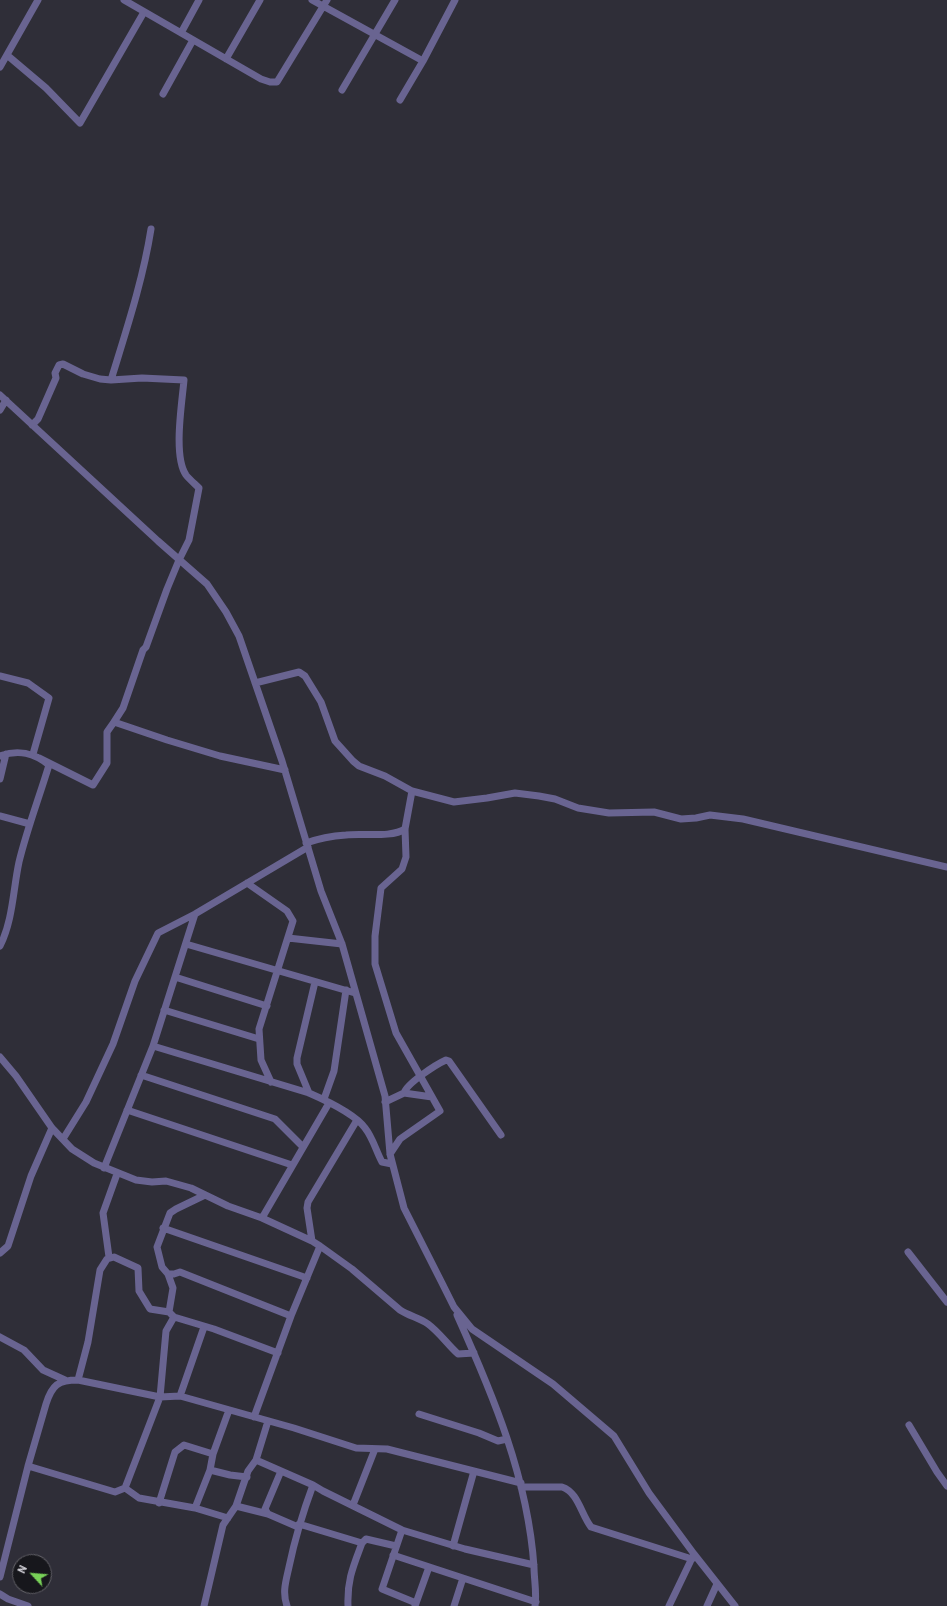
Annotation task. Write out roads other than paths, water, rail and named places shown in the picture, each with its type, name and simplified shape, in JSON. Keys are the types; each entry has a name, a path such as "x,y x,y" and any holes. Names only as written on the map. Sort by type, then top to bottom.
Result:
{"street":[{"path":"0,67 38,0"},
{"path":"124,0 261,79 270,82 277,82 325,3"},
{"path":"181,33 199,0"},
{"path":"226,59 260,0"},
{"path":"312,0 325,3 375,35 423,61"},
{"path":"342,90 395,0"},
{"path":"400,100 423,61 455,0"},
{"path":"7,55 46,88 80,123 144,12"},
{"path":"163,94 194,40"},
{"path":"110,380 148,249 151,229"},
{"path":"0,779 3,755 24,752 36,756 93,785 107,763 107,732 123,708 143,650 146,647 179,560 189,540 199,488 186,475 180,462 179,447 184,380 142,378 110,380 100,379 83,374 63,364 59,365 55,373 56,378 38,419 32,425"},
{"path":"0,395 207,584 226,612 239,636 285,770 321,891 342,944 385,1096 390,1154 404,1208 454,1307 474,1353 507,1439 521,1485 532,1543 536,1604 393,1555"},
{"path":"0,410 6,400"},
{"path":"255,682 299,672 305,676 321,702 332,736 353,761 359,766 385,776 412,792 454,802 515,793 539,796 578,808 609,813 654,812 681,819 710,815 730,817 947,867"},
{"path":"0,676 28,683 49,698 36,756"},
{"path":"114,722 220,756 285,770"},
{"path":"0,946 6,934 19,862 49,766 36,756"},
{"path":"390,1154 400,1139 439,1112 432,1096 396,1033 375,964 374,936 381,888 402,869 406,857 405,829 412,792"},
{"path":"0,816 30,824"},
{"path":"63,1139 86,1102 113,1044 136,981 158,933 195,914 307,845 323,837 347,834 388,834 405,829"},
{"path":"247,883 287,911 293,921 259,1029 261,1060 270,1082"},
{"path":"104,1168 153,1046 195,914"},
{"path":"288,938 342,944"},
{"path":"186,944 355,993"},
{"path":"175,977 267,1006"},
{"path":"309,1093 297,1064 297,1058 315,982"},
{"path":"262,1218 303,1147 327,1101 334,1071 346,990"},
{"path":"164,1010 259,1039"},
{"path":"153,1046 309,1093 327,1101 357,1120 364,1127 382,1162 392,1164"},
{"path":"0,1057 16,1076 52,1128 72,1149 94,1163 117,1174 136,1180 166,1181 191,1188 228,1206 262,1218 312,1241 352,1269 400,1310 434,1328 458,1354 474,1353"},
{"path":"404,1093 406,1088 421,1076 444,1061 449,1061 501,1135"},
{"path":"141,1074 275,1119 303,1147"},
{"path":"385,1102 404,1093 432,1096"},
{"path":"127,1110 292,1166"},
{"path":"312,1241 307,1208 308,1202 357,1120"},
{"path":"0,1253 8,1246 31,1176 52,1128"},
{"path":"78,1380 88,1342 100,1270 109,1258 103,1213 117,1174"},
{"path":"28,1466 115,1492 125,1488 160,1397 166,1331 172,1315 172,1288 168,1274 162,1267 157,1247 170,1213 176,1208 205,1195"},
{"path":"163,1228 307,1278"},
{"path":"254,1417 291,1316 320,1246"},
{"path":"908,1252 947,1302"},
{"path":"109,1258 114,1258 138,1268 139,1291 150,1309 172,1315 278,1353"},
{"path":"168,1274 180,1272 291,1316"},
{"path":"454,1307 472,1329 553,1384 614,1436 649,1493 693,1557 735,1606"},
{"path":"180,1396 204,1326"},
{"path":"0,1337 24,1350 43,1370 65,1380 78,1380 160,1397 180,1396 294,1428 356,1448 387,1449 474,1471 521,1485 562,1487 573,1493 591,1527 693,1557"},
{"path":"0,1577 28,1466 49,1394 59,1383 65,1380"},
{"path":"195,1508 210,1470 213,1454 229,1410"},
{"path":"419,1414 479,1433 498,1442 507,1439"},
{"path":"204,1606 223,1524 236,1506 248,1471 256,1460 268,1421"},
{"path":"909,1424 937,1472 947,1486"},
{"path":"159,1502 177,1449 184,1445 213,1454"},
{"path":"353,1505 376,1449"},
{"path":"256,1460 313,1485 402,1530 453,1546 534,1565"},
{"path":"210,1470 230,1475 247,1476"},
{"path":"268,1514 265,1509 281,1470"},
{"path":"453,1546 474,1471"},
{"path":"287,1606 284,1598 284,1588 298,1525 313,1485"},
{"path":"125,1488 139,1498 195,1508 228,1518"},
{"path":"236,1506 268,1514 298,1525 362,1543"},
{"path":"402,1530 382,1589 416,1605 429,1567"},
{"path":"348,1606 349,1580 362,1543 366,1539 396,1546"},
{"path":"669,1606 693,1557"},
{"path":"454,1606 463,1578"},
{"path":"707,1606 717,1584"},
{"path":"0,1594 7,1603 28,1606"}]}
